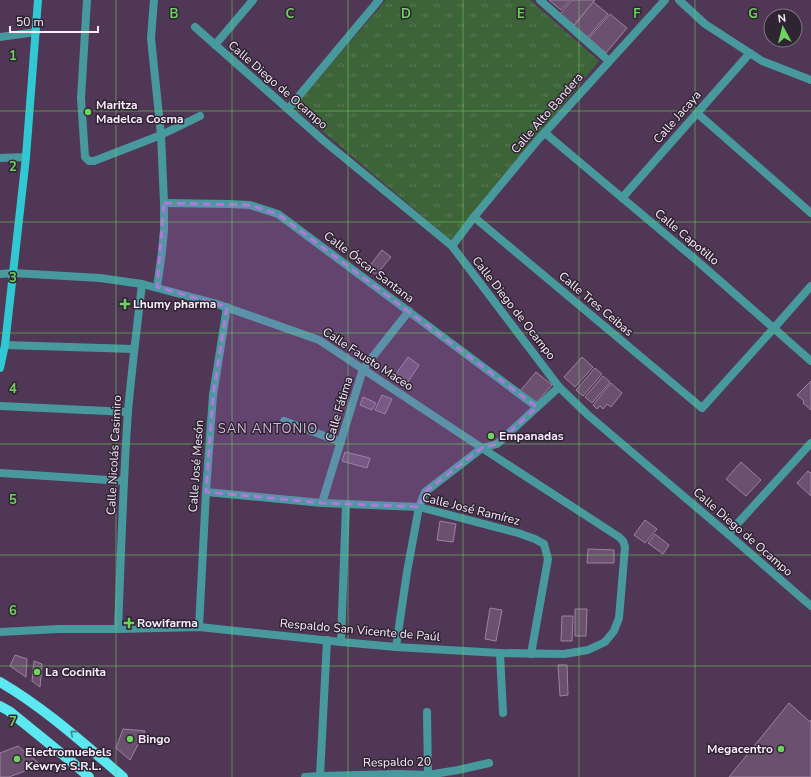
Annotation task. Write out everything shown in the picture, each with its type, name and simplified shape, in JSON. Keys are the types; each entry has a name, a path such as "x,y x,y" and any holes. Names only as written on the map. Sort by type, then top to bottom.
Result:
{"main road":[{"path":"0,368 5,345 26,157 38,0"},
{"path":"0,682 39,707 64,726 123,777"},
{"path":"0,706 9,711 89,777"}],"street":[{"path":"87,0 81,98 85,157 89,161 94,161 161,135 200,116"},
{"path":"154,0 151,38 161,135 164,203 164,230 157,287"},
{"path":"215,45 253,0"},
{"path":"288,109 379,0"},
{"path":"540,0 609,61"},
{"name":"Calle Alto Bandera","path":"452,246 474,217 545,133 665,0"},
{"path":"679,0 705,24 762,61 811,80"},
{"name":"Calle Diego de Ocampo","path":"195,28 324,141 452,246 559,387 588,415 811,606"},
{"path":"0,37 36,32"},
{"name":"Calle Jacaya","path":"622,198 750,53"},
{"path":"697,113 811,213"},
{"name":"Calle Capotillo","path":"545,133 700,264 811,361"},
{"path":"0,158 26,157"},
{"name":"Calle Óscar Santana","path":"164,203 250,205 278,214 538,407"},
{"name":"Calle Tres Ceibas","path":"474,217 702,408 774,328"},
{"name":"Calle Fausto Maceo","path":"0,274 13,273 100,278 157,287 214,303 320,340 619,537"},
{"name":"Calle Nicolás Casimiro","path":"118,629 128,412 142,284"},
{"path":"774,328 811,286"},
{"name":"Calle José Mesón","path":"199,627 213,395 227,308"},
{"name":"Calle Fátima","path":"322,503 363,369 409,311"},
{"path":"5,345 134,349"},
{"path":"396,647 407,572 419,507 424,492 482,448 498,444 559,387"},
{"path":"0,406 128,412"},
{"path":"284,421 341,442"},
{"path":"728,534 811,443"},
{"path":"0,473 124,481"},
{"name":"Calle José Ramírez","path":"206,492 322,503 419,507 518,533 535,539 544,544 548,559 531,654"},
{"path":"341,642 346,504"},
{"name":"Respaldo San Vicente de Paúl","path":"0,632 59,629 199,627 396,647 500,653 564,654 588,650 605,642 614,631 619,618 625,547 623,541 619,537"},
{"path":"320,776 327,640"},
{"path":"500,653 503,713"},
{"path":"428,712 428,775"},
{"name":"Respaldo 20","path":"305,777 399,774 428,775 489,763"}],"highlighted area":[{"path":"164,203 250,205 278,214 537,407 497,444 482,448 425,492 419,507 322,503 206,492 213,395 227,307 157,287"}],"green space":[{"path":"386,0 530,0 599,61 452,241 294,107"}],"building":[{"path":"549,0 570,0 561,10"},
{"path":"572,0 595,0 574,25 560,14"},
{"path":"593,2 608,14 588,37 574,26"},
{"path":"610,14 627,28 606,53 589,38"},
{"path":"382,250 391,257 376,275 368,268"},
{"path":"408,357 419,365 408,382 396,374"},
{"path":"582,357 593,367 575,387 564,377"},
{"path":"595,368 602,374 583,396 576,390"},
{"path":"536,372 552,385 535,404 520,391"},
{"path":"603,376 610,382 592,403 585,397"},
{"path":"811,381 811,410 797,395"},
{"path":"611,383 622,393 611,407 607,404 603,409 600,406 597,409 593,405"},
{"path":"382,395 392,399 385,414 375,410"},
{"path":"363,397 376,403 372,410 360,405"},
{"path":"345,452 370,458 367,468 342,461"},
{"path":"741,462 761,480 746,496 726,479"},
{"path":"808,471 810,473 811,472 811,496 797,483"},
{"path":"645,520 657,529 645,543 634,535"},
{"path":"440,521 456,524 453,542 437,540"},
{"path":"655,534 669,545 663,554 648,543"},
{"path":"588,549 614,550 614,563 587,563"},
{"path":"490,608 502,610 496,641 485,639"},
{"path":"575,609 587,609 586,636 575,636"},
{"path":"562,616 573,616 572,641 561,641"},
{"path":"15,655 27,659 26,677 10,666"},
{"name":"La Cocinita","path":"34,661 42,664 40,687 32,681"},
{"path":"558,665 567,665 568,695 560,696"},
{"name":"Megacentro","path":"789,703 810,722 811,720 811,777 729,777"},
{"name":"Bingo","path":"123,729 145,731 130,760 116,748"},
{"name":"Electromuebels Kewrys S.R.L.","path":"18,746 41,765 9,777 0,777 0,753"}],"place":[{"name":"Maritza Madelca Cosma","path":"88,112"},
{"name":"Lhumy pharma","path":"125,304"},
{"name":"Empanadas","path":"491,436"},
{"name":"Rowifarma","path":"129,623"},
{"name":"La Cocinita","path":"37,672"},
{"name":"Bingo","path":"130,739"},
{"name":"Megacentro","path":"781,749"},
{"name":"Electromuebels Kewrys S.R.L.","path":"17,759"}],"district":[{"name":"SAN ANTONIO","path":"268,428"}]}
